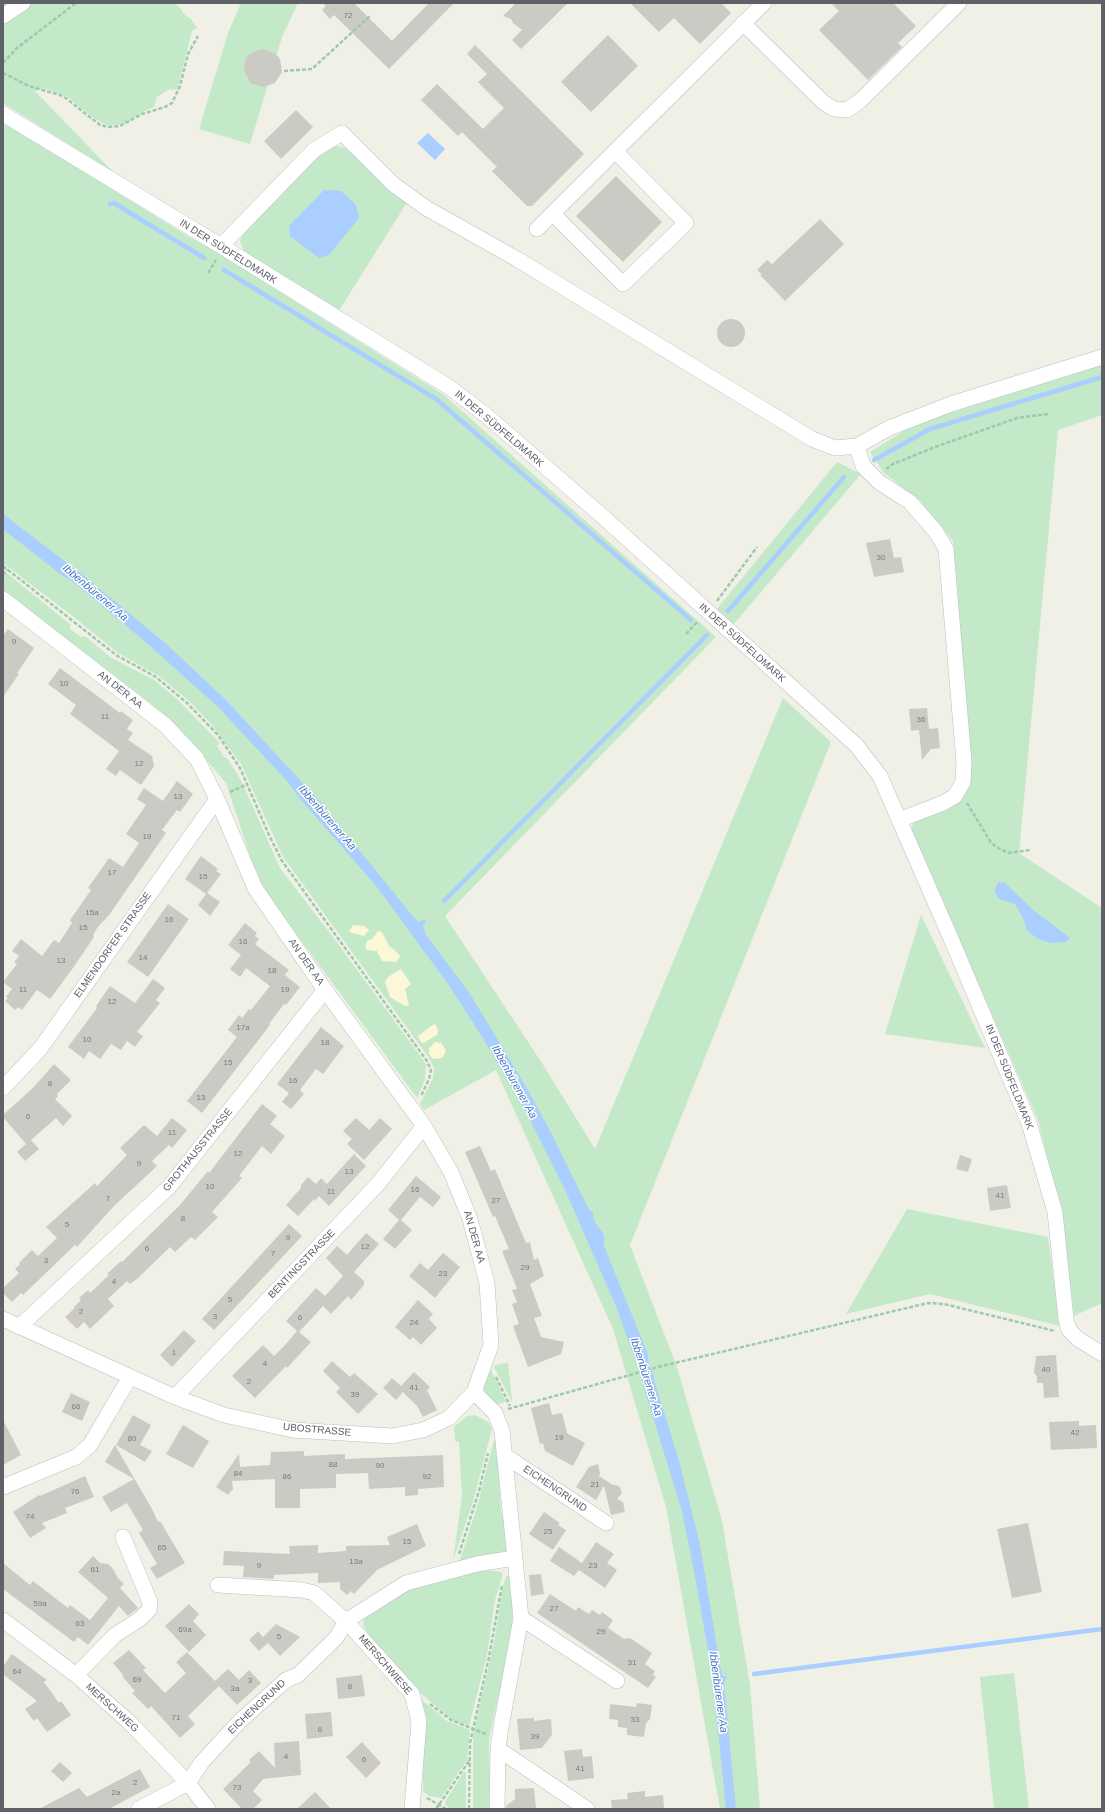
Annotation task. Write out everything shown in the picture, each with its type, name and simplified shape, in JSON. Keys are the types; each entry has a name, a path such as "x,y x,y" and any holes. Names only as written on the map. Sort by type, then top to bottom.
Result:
{"street":[{"path":"3,16 23,3"},
{"path":"537,229 764,3"},
{"path":"743,23 823,102 834,109 847,110 860,101 959,3"},
{"name":"IN DER SÜDFELDMARK","path":"3,114 221,246 460,396 487,416 707,611 856,746 880,776 1030,1123 1055,1212 1066,1319 1069,1330"},
{"path":"221,246 314,150 342,133 393,184 426,208 517,259 812,439 835,448 857,446 889,428 951,404 1102,357"},
{"path":"553,214 623,284 686,223 615,151"},
{"path":"857,446 863,466 878,482 910,502 936,532 946,549 964,762 963,782 955,796 943,803 899,820"},
{"name":"AN DER AA","path":"3,599 164,725 197,759 217,798 255,888 325,990 421,1123 454,1179 470,1219 487,1283 491,1345 474,1392"},
{"name":"ELMENDORFER STRASSE","path":"3,1088 40,1049 217,798"},
{"name":"GROTHAUSSTRASSE","path":"19,1327 169,1188 325,990"},
{"name":"BENTINGSTRASSE","path":"175,1397 377,1185 421,1123"},
{"name":"UBOSTRASSE","path":"3,1319 175,1397 224,1416 293,1430 392,1436 422,1430 449,1418 474,1392"},
{"path":"1069,1330 1078,1340 1102,1354"},
{"path":"3,1487 76,1457 90,1445 130,1377"},
{"name":"EICHENGRUND","path":"474,1392 495,1413 502,1431 521,1618 498,1749 496,1809"},
{"name":"EICHENGRUND","path":"504,1456 606,1523"},
{"path":"76,1675 115,1635 140,1619 149,1610 150,1602 123,1537"},
{"name":"EICHENGRUND","path":"188,1783 202,1762 240,1721 286,1680 298,1675 336,1638 346,1620 406,1583 454,1570 514,1558"},
{"path":"218,1585 314,1593 346,1620"},
{"path":"521,1618 617,1681"},
{"name":"MERSCHWEG","path":"3,1620 76,1675 129,1722 188,1783 208,1809"},
{"name":"MERSCHWIESE","path":"346,1620 412,1694 419,1720 412,1809"},
{"path":"498,1749 587,1809"},
{"path":"139,1809 188,1783"}],"path":[{"path":"3,63 17,48 76,3"},
{"path":"284,71 312,69 371,15"},
{"path":"3,73 29,86 63,96 100,125 109,127 120,126 142,114 172,103 180,86 188,54 198,36"},
{"path":"874,477 893,464 975,432 1017,418 1048,414"},
{"path":"686,634 718,600 757,547"},
{"path":"3,566 116,655 156,677 187,703 218,734 240,768 268,835 282,861 427,1061 431,1070 429,1079 418,1103 421,1123"},
{"path":"3,575 7,569"},
{"path":"958,792 990,841 996,847 1009,852 1030,850"},
{"path":"495,1413 662,1366 928,1303 944,1304 1056,1331 1069,1330"},
{"path":"494,1373 511,1408"},
{"path":"454,1570 479,1491 490,1447"},
{"path":"470,1809 472,1729 489,1657 503,1580"},
{"path":"412,1694 423,1698 451,1720 472,1729 479,1730 490,1737 498,1749"},
{"path":"436,1809 470,1761"},
{"path":"414,1790 446,1809"}],"green space":[{"path":"3,3 176,3 197,28 192,31 176,90 168,90 157,97 154,107 126,123 109,126 95,119 66,96 43,88 35,91 114,173 3,103"},
{"path":"241,3 298,3 282,37 250,144 199,129 228,33"},
{"path":"3,121 189,237 215,251 444,395 716,637 445,916 542,1063 595,1149 783,698 831,742 630,1245 677,1367 722,1521 750,1685 760,1809 720,1809 666,1507 613,1329 496,1070 424,1110 420,1104 433,1078 434,1068 429,1058 283,857 241,764 211,724 188,700 159,676 118,653 3,563"},
{"path":"337,146 345,148 352,153 408,201 338,312 252,259 244,251 240,241 245,228 318,155 330,147"},
{"path":"1102,365 1102,415 1058,430 1019,853 1102,908 1102,1303 1074,1316 1061,1211 1038,1120 911,830 914,821 968,779 953,541 921,502 883,472 870,452 915,424"},
{"path":"837,462 861,474 733,625 716,610"},
{"path":"3,570 71,625 70,629 81,637 85,636 110,657 154,680 177,699 220,743 217,746 224,757 227,758 241,780 280,868 333,937 426,1064 425,1079 417,1098 259,883 226,783 201,753 149,702 3,590"},
{"path":"921,915 985,1048 885,1034"},
{"path":"907,1209 1048,1237 1060,1326 930,1294 846,1314"},
{"path":"508,1363 512,1402 494,1367 495,1365"},
{"path":"491,1370 506,1402 495,1405 485,1393 483,1387"},
{"path":"475,1415 488,1422 492,1429 473,1502 453,1560 462,1496 459,1442 455,1441 454,1427 467,1416"},
{"path":"494,1440 497,1442 501,1513 503,1515 502,1518 505,1519 506,1554 462,1562 460,1560 477,1507"},
{"path":"487,1570 501,1572 503,1574 495,1600 487,1655 469,1726 452,1720 418,1691 372,1640 363,1625 364,1618 412,1588 449,1580 453,1576"},
{"path":"507,1575 511,1579 513,1629 489,1739 490,1809 473,1809 473,1736 494,1642 503,1585"},
{"path":"1014,1673 1029,1809 994,1809 980,1677"},
{"path":"422,1700 447,1721 470,1730 467,1760 441,1798 429,1796 423,1791"},
{"path":"464,1772 466,1772 466,1809 450,1809 445,1804 446,1800"}],"sand":[{"path":"353,925 364,926 369,930 364,936 352,933 349,931"},
{"path":"378,931 382,932 389,946 399,954 400,957 396,962 382,961 377,951 367,950 365,947 367,941 372,939"},
{"path":"401,969 411,984 405,989 409,1006 405,1006 390,997 385,982 388,977"},
{"path":"434,1024 437,1027 438,1034 424,1043 421,1042 418,1036"},
{"path":"435,1042 441,1043 446,1050 443,1057 438,1059 432,1058 429,1054 429,1048"}],"water":[{"path":"428,133 445,149 435,160 417,143"},
{"path":"324,190 341,191 356,205 359,218 329,255 319,258 290,236 289,226"},
{"name":"Ibbenbürener Aa","path":"3,514 84,576 165,643 225,699 322,804 415,919 419,922 425,919 426,921 423,926 426,935 470,994 525,1085 548,1127 588,1208 593,1213 594,1221 604,1235 604,1246 648,1355 649,1365 654,1376 679,1461 700,1545 721,1671 723,1677 727,1676 724,1683 736,1809 726,1809 713,1679 682,1511 641,1378 639,1361 636,1362 616,1306 565,1190 524,1108 483,1038 448,984 377,887 301,800 286,780 217,706 141,638 71,580 64,577 3,529"},
{"path":"999,882 1005,883 1033,910 1070,938 1066,942 1052,943 1040,940 1027,931 1024,920 1015,904 999,899 995,892 996,885"}],"building":[{"path":"322,3 354,3 392,41 429,3 454,3 389,69 334,15 330,19 322,10 326,6"},
{"path":"516,3 568,3 521,49 512,40 522,30 513,23 511,19 503,16"},
{"path":"630,3 721,3 731,13 700,44 674,18 659,32"},
{"path":"831,3 893,3 916,26 898,43 902,47 868,80 819,30 839,11"},
{"path":"608,35 638,66 591,112 561,82"},
{"path":"475,45 584,154 532,206 527,206 492,171 497,167 462,132 458,136 421,100 437,84 483,129 504,108 478,82 487,74 467,54"},
{"path":"264,49 276,54 280,59 282,72 275,83 263,87 251,83 245,73 244,67 247,55"},
{"path":"296,110 313,127 281,159 264,141"},
{"path":"616,176 662,222 623,262 576,216"},
{"path":"820,219 844,244 785,301 757,270 767,260 772,264"},
{"path":"731,319 741,323 745,333 741,343 731,347 721,343 717,333 721,323"},
{"path":"890,539 894,558 901,557 904,572 874,577 866,543"},
{"path":"8,629 34,648 17,673 19,674 3,697 3,636"},
{"path":"60,668 120,713 121,711 133,720 127,729 133,733 128,740 152,756 154,766 141,785 120,770 116,776 106,769 119,751 70,714 76,705 48,684"},
{"path":"927,708 929,729 938,728 940,748 931,749 922,760 919,730 911,731 909,709"},
{"path":"177,781 193,794 180,812 177,810 162,830 166,833 109,915 97,928 93,936 94,937 73,968 50,999 37,990 22,1010 18,1007 15,1010 5,1001 12,989 3,982 17,964 14,962 19,956 12,951 21,939 42,956 54,940 59,943 72,923 70,920 91,890 88,888 109,858 123,867 139,843 126,834 146,805 137,799 144,788 163,801"},
{"path":"201,856 218,869 216,871 221,874 207,893 220,902 210,916 198,905 206,894 185,879"},
{"path":"168,904 189,919 148,977 127,962"},
{"path":"245,923 257,933 255,936 259,939 255,944 289,970 285,975 300,987 286,1005 284,1004 269,1024 270,1025 202,1113 187,1101 237,1037 228,1030 230,1027 239,1015 242,1018 249,1009 251,1010 270,986 246,968 240,977 230,969 241,955 228,945"},
{"path":"153,979 165,988 156,1000 160,1003 137,1032 143,1036 135,1047 127,1041 121,1050 111,1044 100,1059 89,1051 84,1059 68,1047 97,1008 96,1006 110,986 135,1003"},
{"path":"321,1027 344,1046 323,1074 316,1069 300,1090 304,1094 291,1109 282,1102 289,1093 277,1084"},
{"path":"54,1064 71,1080 57,1094 58,1096 55,1099 72,1116 63,1126 56,1118 31,1140 39,1149 25,1161 17,1152 26,1144 3,1117 3,1115 33,1088"},
{"path":"262,1104 277,1116 270,1124 285,1136 271,1154 262,1146 239,1176 242,1178 212,1212 218,1217 195,1240 191,1237 175,1252 170,1247 138,1278 130,1284 127,1281 108,1299 114,1306 90,1329 84,1322 77,1329 65,1317 81,1300 79,1298 88,1290 90,1293 109,1275 107,1274 121,1261 122,1262 179,1206 208,1171 209,1173"},
{"path":"172,1118 187,1130 172,1148 169,1145 152,1161 157,1166 114,1206 77,1247 75,1245 23,1295 21,1293 12,1302 3,1293 3,1288 19,1273 15,1269 20,1264 19,1263 32,1250 38,1256 57,1238 46,1227 95,1183 97,1186 127,1155 120,1148 144,1125 157,1136"},
{"path":"356,1118 369,1130 380,1118 392,1129 364,1160 347,1144 352,1139 343,1131"},
{"path":"480,1146 491,1171 495,1169 526,1243 530,1242 534,1260 538,1258 544,1276 530,1284 542,1316 534,1318 541,1337 564,1342 561,1354 528,1367 513,1326 519,1324 512,1304 517,1302 512,1290 517,1289 502,1251 509,1249 495,1216 493,1217 465,1152"},
{"path":"354,1154 366,1166 329,1206 319,1196 315,1201 314,1199 298,1216 286,1205 301,1188 301,1185 308,1177 316,1184 321,1178 327,1184"},
{"path":"960,1155 972,1159 968,1172 956,1169"},
{"path":"416,1176 441,1197 433,1207 420,1197 401,1220 412,1230 395,1249 383,1239 399,1220 388,1210"},
{"path":"1007,1185 1011,1208 990,1211 987,1188"},
{"path":"289,1224 302,1236 214,1330 202,1319"},
{"path":"366,1233 379,1244 354,1272 364,1281 364,1285 351,1300 348,1296 331,1314 323,1306 299,1332 311,1342 287,1368 286,1366 255,1398 232,1376 263,1345 274,1356 286,1344 297,1331 286,1321 316,1288 325,1296 343,1276 326,1258 337,1246 347,1255"},
{"path":"443,1253 460,1267 435,1298 409,1276 420,1263 428,1270"},
{"path":"418,1300 433,1314 429,1319 437,1328 421,1345 413,1337 410,1340 395,1327"},
{"path":"184,1330 196,1341 172,1367 160,1355"},
{"path":"1056,1355 1059,1397 1044,1398 1043,1383 1037,1383 1037,1376 1034,1373 1036,1356"},
{"path":"332,1361 350,1377 354,1373 378,1394 358,1414 336,1392 340,1388 323,1371"},
{"path":"414,1372 430,1387 427,1390 437,1410 423,1417 417,1406 403,1392 396,1400 383,1388 392,1378 401,1386"},
{"path":"71,1393 90,1402 82,1421 62,1412"},
{"path":"549,1403 552,1415 562,1413 567,1433 585,1443 573,1466 545,1451 543,1443 540,1444 531,1408"},
{"path":"133,1415 151,1425 140,1445 152,1451 145,1462 116,1445"},
{"path":"3,1420 21,1455 3,1465"},
{"path":"1079,1421 1079,1426 1096,1425 1097,1448 1051,1450 1049,1422"},
{"path":"183,1425 209,1441 193,1468 166,1454"},
{"path":"115,1445 152,1509 158,1522 160,1521 185,1563 157,1579 150,1568 157,1564 139,1533 143,1530 127,1503 111,1512 102,1497 134,1479 105,1462"},
{"path":"304,1451 304,1456 345,1454 345,1459 443,1455 444,1487 418,1489 418,1495 405,1496 405,1487 369,1489 368,1473 336,1474 336,1488 300,1489 300,1508 275,1508 275,1479 232,1481 233,1489 228,1495 216,1487 239,1454 240,1467 270,1465 271,1452"},
{"path":"598,1464 600,1473 599,1476 613,1485 620,1487 622,1493 617,1499 623,1502 625,1512 611,1515 604,1486 596,1500 576,1487 589,1467"},
{"path":"85,1476 94,1497 65,1508 67,1513 42,1523 46,1528 30,1538 13,1512 39,1495 40,1496"},
{"path":"544,1512 560,1523 558,1525 566,1530 553,1550 529,1534"},
{"path":"1028,1523 1042,1592 1012,1598 997,1529"},
{"path":"417,1524 426,1546 377,1570 354,1594 351,1591 347,1595 340,1589 340,1582 318,1583 318,1573 274,1575 274,1579 243,1577 244,1566 223,1565 224,1551 290,1554 289,1546 318,1545 318,1553 346,1551 346,1546 390,1545 387,1537"},
{"path":"596,1542 614,1554 607,1563 617,1570 605,1588 579,1570 574,1576 550,1561 559,1547 582,1563"},
{"path":"93,1556 100,1563 108,1564 114,1570 117,1577 124,1584 120,1588 138,1608 128,1616 119,1606 88,1645 78,1637 74,1642 3,1589 3,1563 30,1585 33,1581 68,1608 70,1605 90,1620 108,1598 78,1572"},
{"path":"541,1574 544,1594 531,1596 529,1575"},
{"path":"550,1594 576,1611 578,1607 589,1614 592,1610 600,1615 602,1612 613,1620 608,1628 624,1639 630,1638 652,1653 645,1664 655,1671 653,1675 656,1677 648,1688 537,1613"},
{"path":"189,1604 199,1614 193,1621 206,1635 189,1652 165,1626"},
{"path":"276,1624 300,1637 280,1656 268,1643 259,1651 249,1640 258,1631 263,1637"},
{"path":"129,1650 146,1668 143,1670 165,1693 186,1673 176,1662 187,1652 215,1681 228,1669 239,1680 249,1670 261,1683 237,1705 219,1686 188,1716 195,1724 180,1738 151,1706 148,1709 132,1693 135,1691 113,1663"},
{"path":"12,1654 47,1680 44,1682 59,1703 61,1701 71,1715 47,1732 37,1718 34,1721 25,1709 37,1701 3,1674 3,1666"},
{"path":"362,1675 365,1696 338,1699 336,1678"},
{"path":"637,1703 652,1705 650,1719 646,1723 644,1737 627,1735 627,1728 618,1727 618,1720 609,1719 610,1704 636,1707"},
{"path":"331,1712 333,1736 307,1739 305,1714"},
{"path":"534,1718 534,1721 551,1719 552,1735 542,1748 520,1750 517,1719"},
{"path":"299,1741 301,1775 263,1779 253,1791 262,1800 253,1809 242,1809 223,1789 251,1762 249,1760 259,1751 275,1768 274,1743"},
{"path":"362,1742 381,1763 366,1778 346,1757"},
{"path":"582,1749 583,1757 592,1756 594,1778 568,1781 564,1751"},
{"path":"60,1762 72,1773 63,1782 51,1771"},
{"path":"140,1769 150,1787 109,1809 39,1809 79,1788 87,1797"},
{"path":"534,1788 536,1809 506,1809 506,1806 515,1799 515,1789"},
{"path":"645,1791 645,1797 663,1795 664,1808 612,1809 611,1800 628,1799 627,1793"},
{"path":"315,1792 331,1809 297,1809"}],"waterway":[{"path":"110,204 114,203 204,258"},
{"path":"224,270 436,399 691,620"},
{"path":"874,460 930,429 1102,377"},
{"path":"728,611 844,477"},
{"path":"444,901 707,635"},
{"path":"754,1674 1102,1629"}]}
